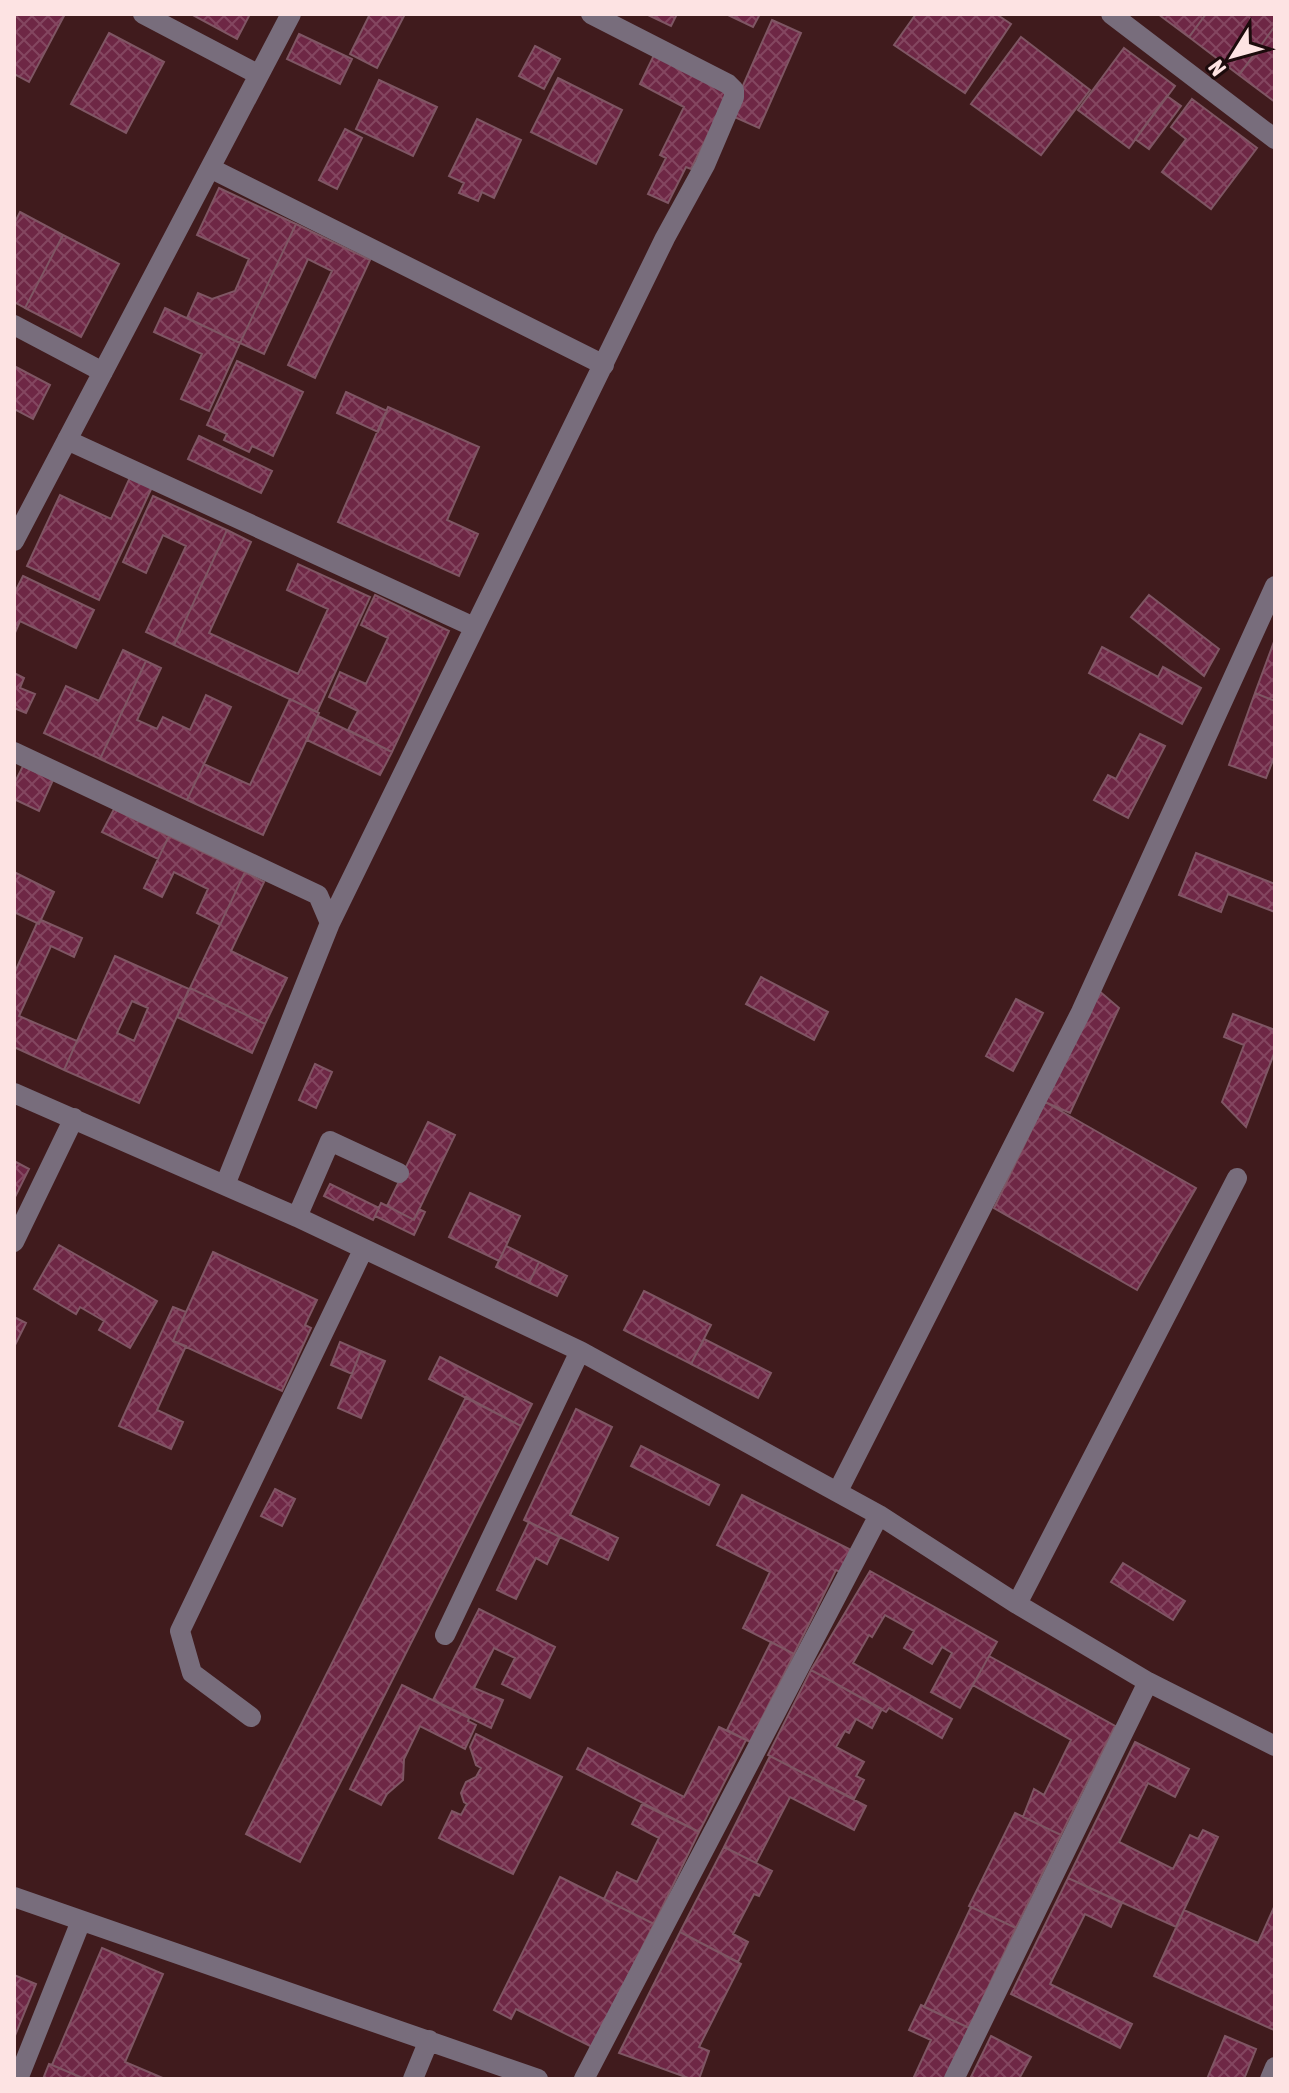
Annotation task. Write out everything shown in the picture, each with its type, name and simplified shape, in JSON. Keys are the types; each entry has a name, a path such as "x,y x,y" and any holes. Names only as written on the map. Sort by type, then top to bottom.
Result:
{"street":[{"path":"143,14 259,75"},
{"path":"14,541 291,14"},
{"path":"225,1185 330,923 665,238 705,165 734,97 734,90 728,84 591,14"},
{"path":"1111,14 1275,139"},
{"path":"210,168 604,365"},
{"path":"14,325 103,372"},
{"path":"67,440 474,627"},
{"path":"838,1491 1081,1012 1275,586"},
{"path":"14,752 318,895 330,923"},
{"path":"14,1093 297,1217 580,1351 838,1491 1148,1682 1275,1746"},
{"path":"14,1242 74,1118"},
{"path":"297,1217 330,1141 399,1173"},
{"path":"1017,1604 1237,1178"},
{"path":"251,1717 192,1673 180,1631 363,1250"},
{"path":"445,1635 580,1351"},
{"path":"584,2079 879,1515"},
{"path":"954,2079 1148,1682"},
{"path":"14,1897 538,2079"},
{"path":"18,2079 81,1921"},
{"path":"413,2079 429,2040"},
{"path":"1270,2079 1275,2067"}],"building":[{"path":"14,14 65,14 29,82 14,74"},
{"path":"191,14 250,14 237,39"},
{"path":"370,14 405,14 377,68 350,54"},
{"path":"646,14 677,14 671,26"},
{"path":"726,14 760,14 753,27"},
{"path":"916,14 996,14 1011,24 965,93 894,45"},
{"path":"1158,14 1206,14 1189,37"},
{"path":"1206,14 1275,14 1275,26 1239,75 1189,37"},
{"path":"772,20 801,33 759,128 730,115"},
{"path":"1275,26 1275,102 1239,75"},
{"path":"109,33 164,62 126,133 71,104"},
{"path":"299,34 352,59 340,84 287,59"},
{"path":"1021,37 1090,90 1041,155 971,104"},
{"path":"535,46 560,59 544,89 519,76"},
{"path":"1124,48 1175,86 1129,148 1078,110"},
{"path":"654,55 729,92 691,169 686,167 668,203 648,194 666,158 660,155 684,107 640,84"},
{"path":"558,78 622,110 596,164 531,132"},
{"path":"379,80 437,107 413,156 356,129"},
{"path":"1167,96 1181,106 1149,149 1135,139"},
{"path":"1192,99 1257,148 1211,209 1162,172 1186,139 1171,127"},
{"path":"477,119 521,140 494,198 482,192 478,201 459,193 464,183 449,176"},
{"path":"345,129 362,138 337,189 319,180"},
{"path":"219,188 296,224 240,343 187,318 198,293 212,299 235,291 249,259 197,235"},
{"path":"20,212 63,235 25,308 14,302 14,224"},
{"path":"296,224 370,260 315,378 288,365 332,271 308,259 264,354 240,343"},
{"path":"63,235 119,264 81,337 25,308"},
{"path":"165,308 240,343 209,411 181,399 202,354 154,332"},
{"path":"237,361 303,392 273,456 252,446 249,452 224,440 227,434 207,425"},
{"path":"14,366 50,385 33,419 14,409"},
{"path":"346,392 387,411 378,432 337,413"},
{"path":"388,407 479,447 447,520 478,534 459,576 338,522"},
{"path":"199,436 272,471 261,493 188,459"},
{"path":"132,473 154,483 99,600 27,566 60,495 111,519"},
{"path":"153,496 227,530 174,645 146,632 186,546 163,535 146,573 123,562"},
{"path":"227,530 251,542 209,633 298,674 328,609 287,590 298,564 370,597 317,712 174,645"},
{"path":"23,576 94,610 76,648 20,621 14,635 14,594"},
{"path":"375,595 449,631 392,752 348,730 358,711 329,697 340,672 366,684 388,638 361,625"},
{"path":"1149,595 1219,649 1204,676 1131,617"},
{"path":"1275,639 1275,701 1255,693"},
{"path":"1102,647 1158,677 1163,667 1201,688 1182,724 1089,673"},
{"path":"123,650 146,661 100,759 44,733 66,686 99,701"},
{"path":"146,661 161,668 137,720 157,729 163,717 190,730 206,695 231,707 187,800 100,759"},
{"path":"14,673 24,678 20,688 35,694 26,713 14,708"},
{"path":"1255,693 1275,701 1275,755 1266,778 1229,765"},
{"path":"290,699 319,713 263,835 187,800 204,764 250,785"},
{"path":"318,716 392,752 380,775 307,740"},
{"path":"1140,734 1165,746 1128,818 1094,800 1108,775 1116,779"},
{"path":"23,766 53,780 39,811 14,799 14,784"},
{"path":"114,809 169,836 158,859 102,832"},
{"path":"169,836 245,872 220,925 197,913 208,889 174,872 162,897 144,888"},
{"path":"1196,853 1275,884 1275,912 1228,894 1221,912 1179,895"},
{"path":"14,872 54,892 39,924 14,912"},
{"path":"245,872 264,882 231,951 287,978 265,1024 190,988"},
{"path":"41,920 82,938 74,957 51,946 19,1016 77,1041 64,1070 14,1047 14,974"},
{"path":"115,956 189,989 139,1103 64,1070","holes":["132,1001 148,1008 134,1041 117,1033"]},
{"path":"761,977 828,1012 814,1040 746,1004"},
{"path":"190,988 265,1024 252,1053 177,1017"},
{"path":"1098,990 1119,1008 1070,1113 1045,1102"},
{"path":"1016,999 1043,1013 1013,1071 986,1056"},
{"path":"1233,1014 1275,1030 1275,1051 1246,1127 1222,1102 1244,1045 1224,1037"},
{"path":"315,1064 332,1072 316,1108 299,1100"},
{"path":"1045,1102 1196,1188 1137,1290 994,1208"},
{"path":"428,1122 455,1135 414,1220 387,1206"},
{"path":"14,1161 29,1169 14,1199"},
{"path":"330,1184 379,1208 373,1220 324,1196"},
{"path":"470,1193 520,1216 499,1261 449,1237"},
{"path":"381,1203 414,1220 419,1209 425,1212 414,1235 375,1216"},
{"path":"59,1245 157,1301 130,1348 99,1330 104,1321 80,1307 76,1314 34,1289"},
{"path":"506,1246 539,1262 529,1283 496,1267"},
{"path":"213,1252 317,1300 305,1325 311,1328 282,1391 173,1341"},
{"path":"539,1262 567,1276 557,1296 529,1283"},
{"path":"644,1291 711,1325 691,1364 624,1330"},
{"path":"173,1307 186,1312 173,1341 186,1346 157,1410 183,1422 171,1449 119,1426"},
{"path":"14,1317 26,1323 14,1347"},
{"path":"704,1339 771,1373 758,1398 691,1364"},
{"path":"340,1342 361,1351 352,1374 331,1365"},
{"path":"361,1351 385,1361 361,1418 338,1408"},
{"path":"440,1357 532,1404 521,1426 429,1379"},
{"path":"466,1397 521,1426 300,1862 246,1834"},
{"path":"576,1409 612,1427 570,1515 618,1538 608,1560 524,1520"},
{"path":"641,1446 719,1485 709,1505 631,1466"},
{"path":"275,1489 295,1499 282,1526 261,1516"},
{"path":"742,1495 851,1550 840,1572 836,1570 794,1654 743,1628 770,1572 717,1545"},
{"path":"529,1522 560,1537 547,1564 536,1558 516,1599 497,1590"},
{"path":"1123,1563 1185,1601 1173,1620 1111,1582"},
{"path":"870,1571 997,1642 960,1708 931,1692 952,1653 942,1647 932,1664 904,1648 914,1631 885,1615 872,1637 869,1635 853,1663 952,1719 942,1738 889,1708 886,1712 811,1670"},
{"path":"479,1609 555,1647 530,1698 502,1684 515,1658 494,1648 474,1688 503,1700 491,1728 433,1700"},
{"path":"771,1642 794,1654 750,1742 727,1730"},
{"path":"989,1656 1115,1726 1061,1835 1023,1817 1034,1789 1044,1795 1071,1740 973,1685"},
{"path":"811,1670 882,1709 872,1728 856,1719 849,1733 845,1731 836,1747 864,1762 856,1776 864,1780 854,1799 768,1755"},
{"path":"402,1685 469,1718 468,1721 476,1725 465,1749 420,1726 404,1759 403,1780 387,1794 381,1805 350,1789"},
{"path":"719,1727 746,1740 699,1832 577,1769 588,1748 684,1797"},
{"path":"476,1734 562,1777 513,1874 439,1838 452,1811 461,1815 467,1804 461,1793 466,1782 476,1777 481,1768 476,1765 470,1747"},
{"path":"1135,1742 1189,1769 1175,1797 1148,1783 1119,1842 1173,1869 1190,1835 1198,1839 1203,1830 1218,1837 1176,1927 1068,1878"},
{"path":"770,1756 866,1806 854,1830 790,1797 756,1863 724,1847"},
{"path":"642,1804 699,1832 654,1924 604,1899 617,1872 637,1882 659,1838 632,1824"},
{"path":"1015,1813 1061,1835 1016,1928 969,1906"},
{"path":"724,1847 772,1871 759,1896 754,1894 733,1934 748,1942 738,1962 680,1932"},
{"path":"560,1877 654,1924 592,2047 516,2009 511,2019 494,2010"},
{"path":"1068,1878 1122,1903 1111,1927 1085,1914 1050,1984 1132,2024 1120,2048 1011,1994"},
{"path":"1275,1905 1274,2030 1154,1976 1184,1910 1258,1943"},
{"path":"971,1907 1016,1928 969,2028 924,2007"},
{"path":"680,1932 741,1964 699,2047 709,2051 699,2079 691,2079 619,2053"},
{"path":"102,1948 163,1974 125,2062 165,2079 85,2079 52,2065"},
{"path":"14,1975 36,1984 14,2038"},
{"path":"921,2005 969,2028 945,2079 913,2079 931,2040 909,2030"},
{"path":"991,2036 1031,2057 1019,2079 970,2079"},
{"path":"1225,2036 1256,2049 1244,2079 1207,2079"},
{"path":"49,2064 52,2065 85,2079 43,2079"}]}
